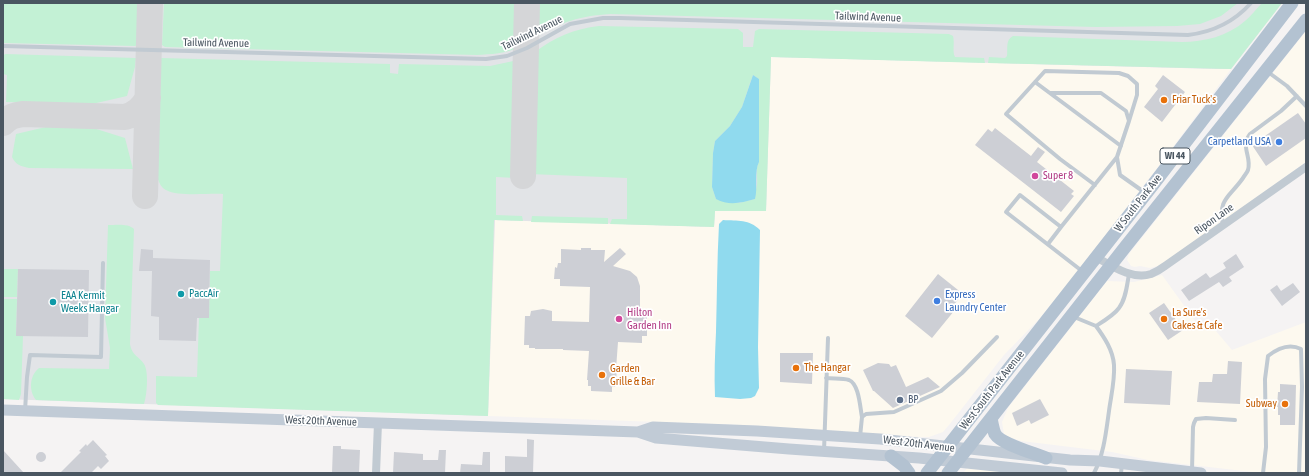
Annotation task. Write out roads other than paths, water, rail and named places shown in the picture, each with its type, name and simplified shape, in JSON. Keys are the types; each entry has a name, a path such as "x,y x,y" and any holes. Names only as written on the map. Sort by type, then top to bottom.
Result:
{"main road":[{"name":"W South Park Ave","path":"1057,307 1292,3"},
{"name":"W South Park Ave","path":"1072,316 1306,20"},
{"name":"West South Park Avenue","path":"927,473 1057,307"},
{"name":"West South Park Avenue","path":"948,473 1072,316"},
{"name":"West 20th Avenue","path":"3,410 638,432 656,438 891,456 1062,473"},
{"path":"991,418 998,438 1007,444 1046,458"},
{"name":"West 20th Avenue","path":"638,432 653,427 825,435 947,446 966,450 1046,458 1100,461 1121,468 1196,472"},
{"path":"891,456 904,466 909,473"}],"street":[{"name":"Ripon Lane","path":"1129,274 1152,274 1306,167"},
{"path":"1096,257 1110,266 1129,274"},
{"path":"376,473 378,423"}],"lane":[{"name":"Tailwind Avenue","path":"3,46 486,59 507,56 527,48 570,24 603,18 1188,35 1202,33 1226,24 1251,3"},
{"path":"1266,70 1287,86 1306,106"},
{"path":"1048,244 1061,227 1095,185 1117,157 1137,95 1137,84 1128,76 1119,73 1045,71 1006,114 1060,159 1095,185"},
{"path":"1035,82 1120,146"},
{"path":"1050,93 1101,93 1126,112 1129,121"},
{"path":"1223,226 1221,213 1224,202 1248,171 1249,161 1245,142 1250,134 1281,111 1297,96"},
{"path":"1117,157 1120,175 1146,193"},
{"path":"1061,227 1020,195 1006,212 1084,272"},
{"path":"26,411 26,377 30,355 101,357 103,263"},
{"path":"1096,326 1119,308 1126,293 1129,274"},
{"path":"1072,316 1096,326 1108,344 1114,364 1105,439 1100,461 1094,473"},
{"path":"862,417 866,414 894,412 941,391 962,373 997,337"},
{"path":"824,451 828,338"},
{"path":"1263,473 1266,447 1265,378 1268,356 1278,349 1294,346 1301,349 1302,387 1299,473"},
{"path":"826,378 848,380 853,383 857,389 862,417 860,438"},
{"path":"1196,472 1193,427 1196,419 1206,418 1235,420"}],"water":[{"path":"753,75 759,79 759,162 755,199 740,203 726,203 716,199 712,187 713,153 715,141 730,126 742,107"},
{"path":"723,220 747,222 756,226 760,230 758,347 759,388 755,396 751,398 740,399 715,397 718,238 719,224"}],"place":[{"name":"Friar Tuck's","path":"1164,100"},
{"name":"Carpetland USA","path":"1279,142"},
{"name":"Super 8","path":"1035,176"},
{"name":"PaccAir","path":"181,294"},
{"name":"Express Laundry Center","path":"937,301"},
{"name":"EAA Kermit Weeks Hangar","path":"53,302"},
{"name":"Hilton Garden Inn","path":"619,319"},
{"name":"La Sure's Cakes & Cafe","path":"1164,319"},
{"name":"The Hangar","path":"796,368"},
{"name":"Garden Grille & Bar","path":"602,375"},
{"name":"BP","path":"900,400"},
{"name":"Subway","path":"1285,404"}]}
